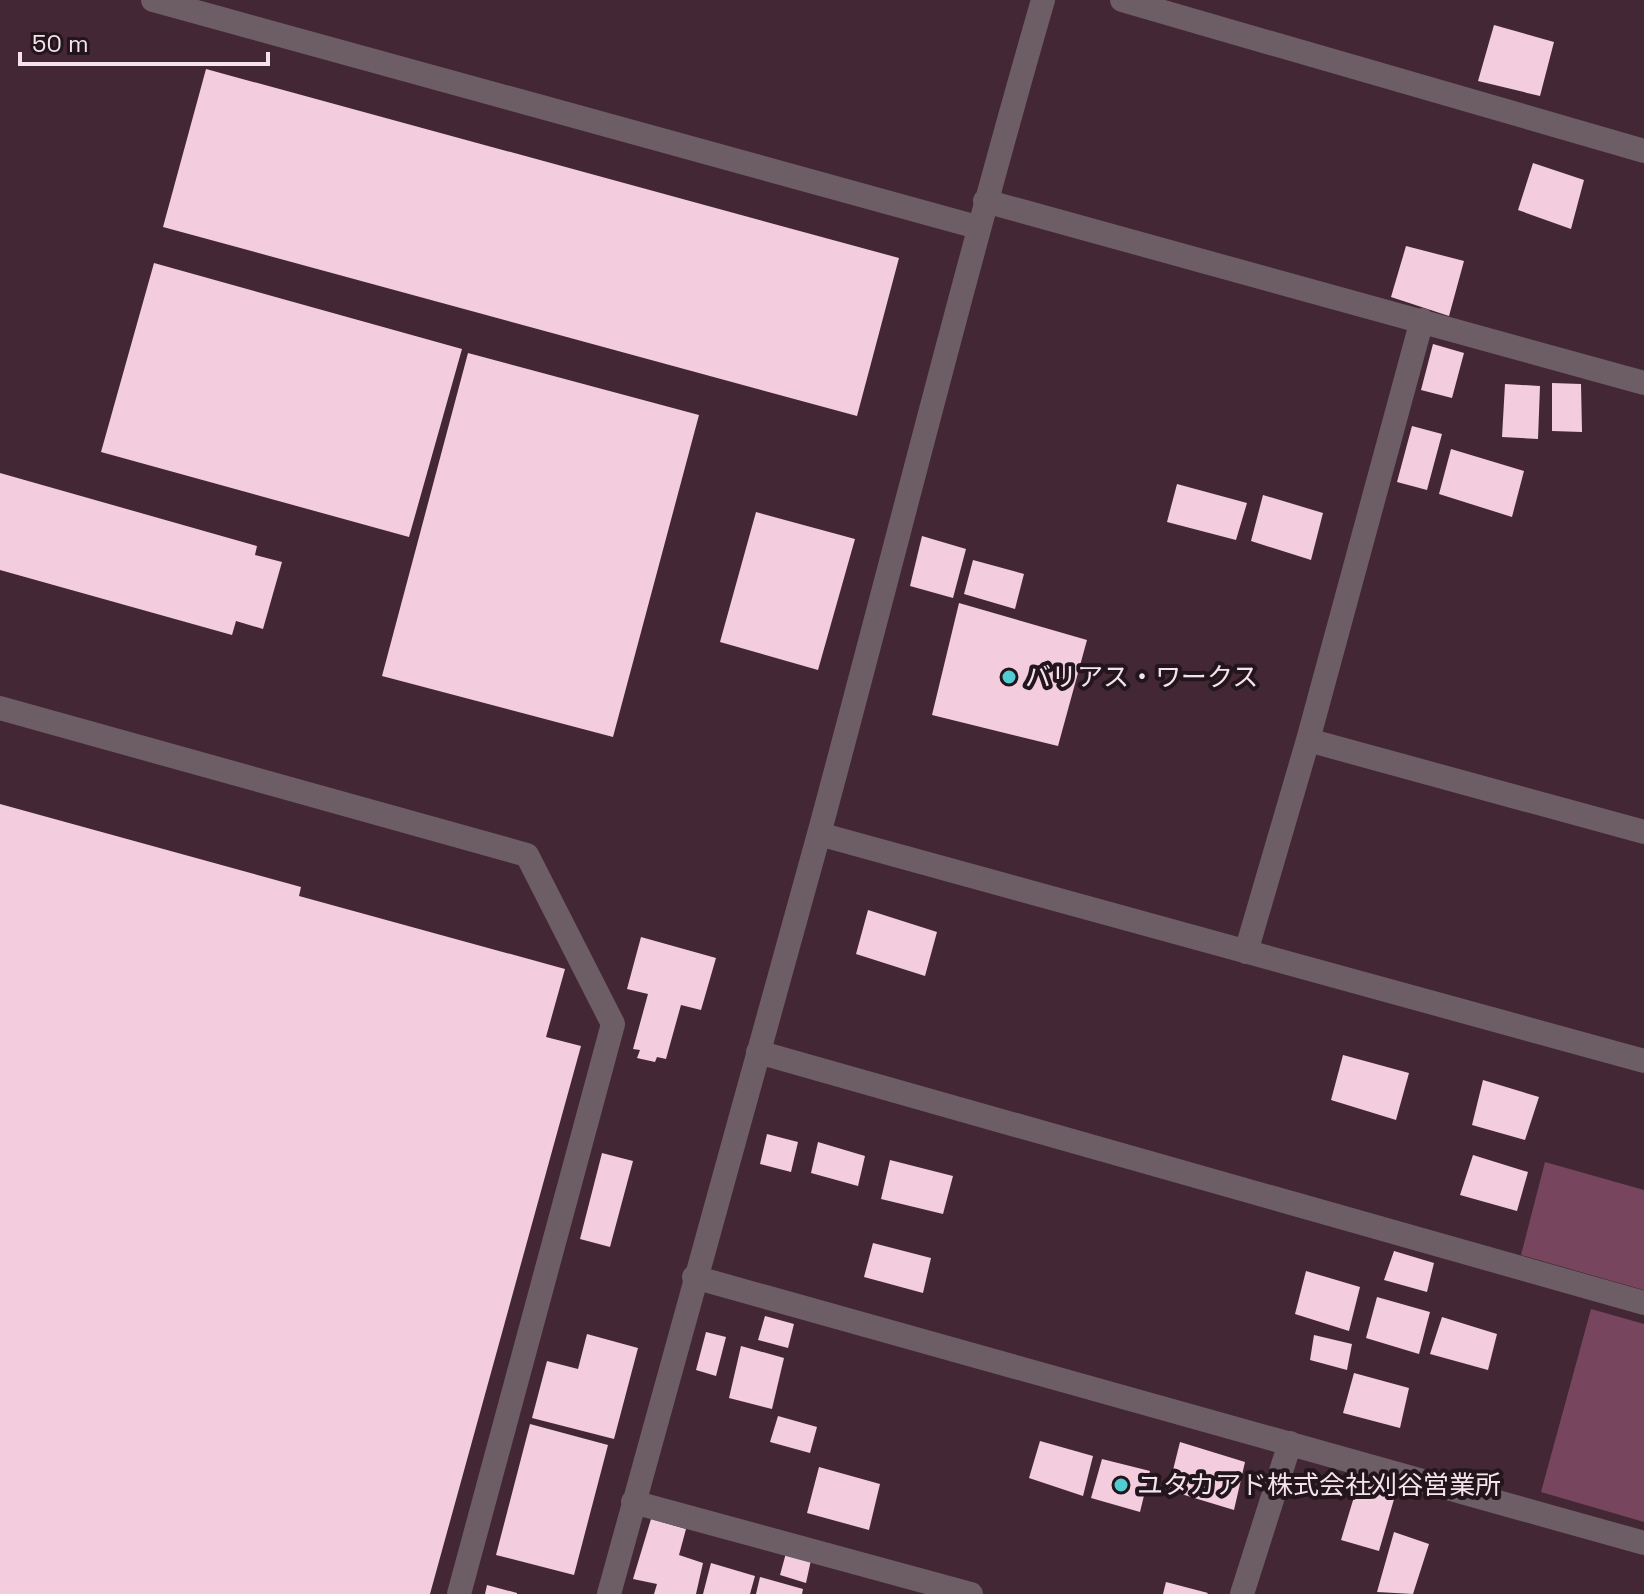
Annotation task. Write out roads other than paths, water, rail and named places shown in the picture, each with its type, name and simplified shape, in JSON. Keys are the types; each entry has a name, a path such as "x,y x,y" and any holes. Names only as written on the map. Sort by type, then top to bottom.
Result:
{"street":[{"path":"153,0 977,227"},
{"path":"609,1594 694,1277 819,834 977,227 1043,0"},
{"path":"1122,0 1644,151"},
{"path":"985,201 1644,383"},
{"path":"1246,952 1308,740 1422,320"},
{"path":"0,708 527,855 613,1024 459,1594"},
{"path":"1308,740 1644,832"},
{"path":"819,834 1644,1059"},
{"path":"758,1052 1644,1303"},
{"path":"694,1277 1644,1543"},
{"path":"1242,1594 1290,1443"},
{"path":"633,1502 971,1594"}],"place":[{"name":"バリアス・ワークス","path":"1009,677"},
{"name":"ユタカアド株式会社刈谷営業所","path":"1121,1485"}]}
